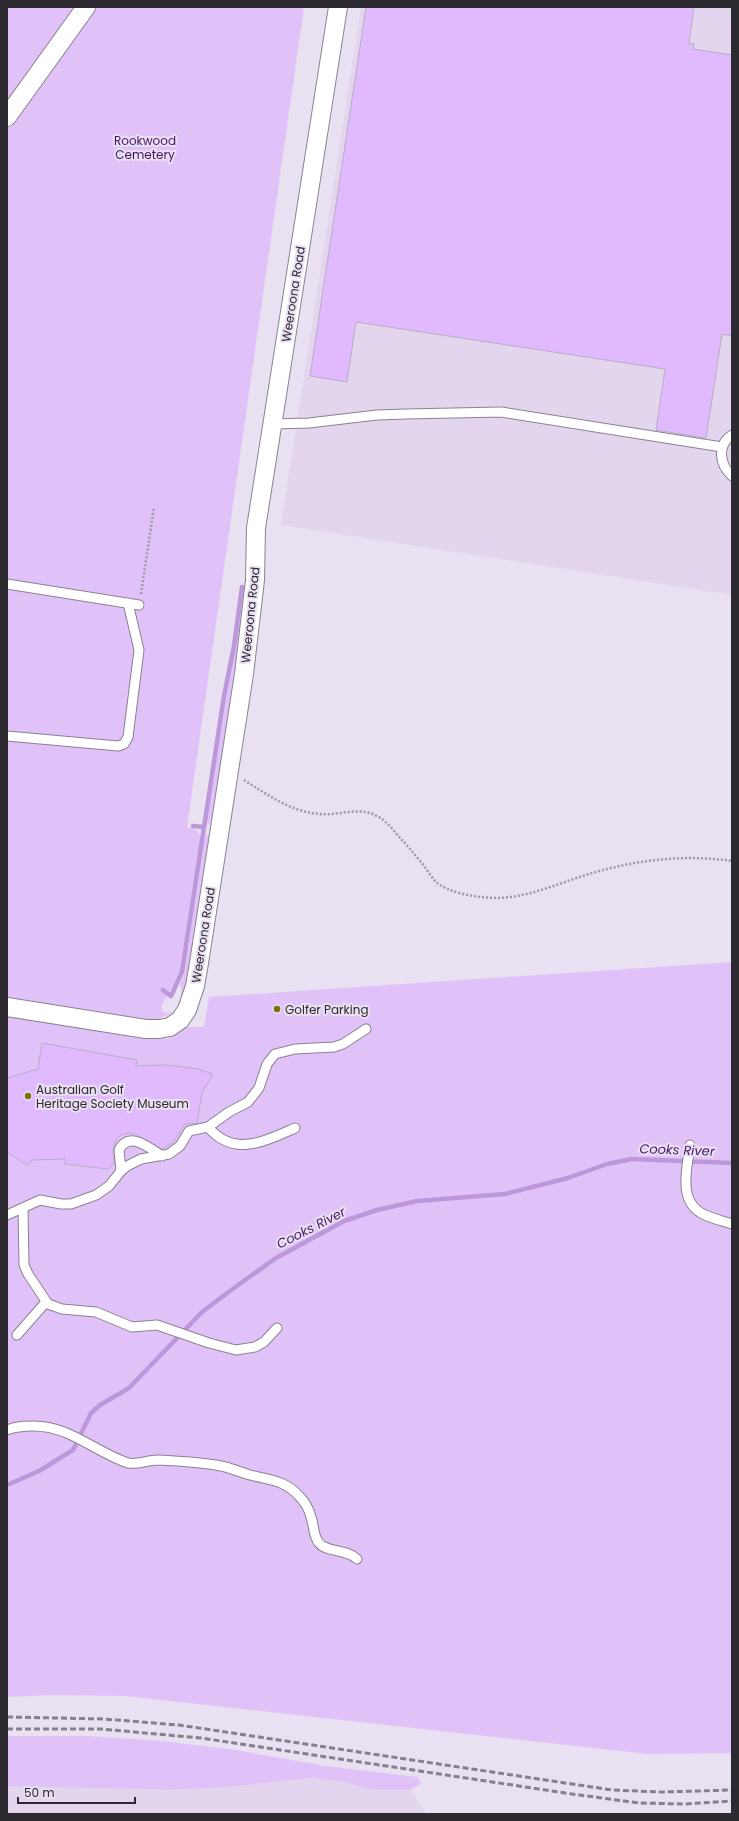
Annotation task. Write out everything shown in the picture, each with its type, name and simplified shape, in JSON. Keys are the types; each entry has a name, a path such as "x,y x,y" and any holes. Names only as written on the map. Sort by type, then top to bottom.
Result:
{"street":[{"path":"7,117 86,7"},
{"name":"Weeroona Road","path":"7,1007 146,1029 159,1029 170,1027 180,1020 187,1010 195,986 244,674 254,598 256,528 338,7"}],"lane":[{"path":"273,424 309,423 399,414 501,412 722,447"},
{"path":"732,435 727,438 722,447 721,453 724,465 732,476"},
{"path":"7,584 139,605"},
{"path":"7,736 118,746 124,744 128,737 139,650 128,603"},
{"path":"7,1215 40,1200 61,1204 81,1201 103,1191 121,1171 141,1159 162,1156 174,1151 180,1146 189,1131 208,1127 219,1118 241,1107 253,1098 259,1088 270,1059 275,1054 295,1049 334,1047 343,1044 366,1029"},
{"path":"208,1127 214,1134 224,1141 241,1145 271,1139 295,1128"},
{"path":"121,1171 119,1150 124,1142 131,1140 138,1141 162,1156"},
{"path":"690,1145 685,1179 688,1200 696,1210 704,1215 732,1224"},
{"path":"23,1208 24,1265 46,1302 62,1309 96,1312 132,1327 157,1325 209,1344 236,1350 256,1347 264,1342 277,1328"},
{"path":"17,1336 46,1302"},
{"path":"7,1430 27,1426 50,1426 62,1430 122,1461 133,1464 156,1460 197,1462 221,1466 250,1475 276,1480 298,1494 306,1504 311,1517 315,1536 319,1544 328,1549 347,1552 357,1559"}],"path":[{"path":"139,605 154,507"},
{"path":"228,773 244,780 284,804 298,810 321,814 364,812 377,816 390,826 436,882 456,892 476,896 498,898 522,896 628,863 692,857 732,861"}],"shaded area":[{"path":"361,7 732,7 732,595 281,525"},
{"path":"311,1778 344,1782 373,1790 410,1790 427,1814 7,1814 7,1786 173,1790 227,1787"}],"green space":[{"name":"Rookwood Cemetery","path":"7,7 304,7 187,827 194,828 201,836 180,973 169,992 164,988 163,992 168,995 162,1004 162,1011 165,1013 173,1012 154,1021 7,998"},
{"path":"241,610 244,611 189,977 181,1003 180,984 184,975 205,836 210,833 211,826 206,821"},
{"path":"732,962 732,1753 648,1754 125,1696 53,1695 7,1697 7,1013 168,1039 186,1027 204,1027 209,997"},
{"path":"7,1736 87,1736 162,1741 236,1750 325,1766 418,1777 421,1784 410,1790 373,1790 344,1782 311,1778 227,1787 173,1790 7,1786"}],"building":[{"path":"366,7 694,7 689,44 694,44 693,49 732,55 732,336 722,334 706,438 656,430 665,369 356,322 347,382 310,376"},
{"path":"42,1043 137,1060 136,1066 168,1065 198,1069 213,1074 202,1093 197,1123 185,1124 173,1143 162,1149 131,1133 122,1134 116,1140 113,1150 114,1164 108,1169 65,1164 65,1159 32,1160 28,1166 7,1152 7,1078 38,1069"}],"waterway":[{"path":"163,990 171,996 182,972 242,587"},
{"path":"193,826 204,827"},
{"name":"Cooks River","path":"7,1485 39,1471 73,1450 91,1413 100,1405 129,1388 202,1312 276,1258 344,1221 377,1210 417,1201 505,1194 568,1178 607,1164 632,1159 732,1163"}],"railway":[{"path":"7,1717 104,1719 179,1725 612,1790 662,1792 732,1790"},
{"path":"7,1729 101,1729 201,1738 639,1803 684,1804 732,1801"}],"place":[{"name":"Golfer Parking","path":"277,1009"},
{"name":"Australian Golf Heritage Society Museum","path":"28,1096"}]}
